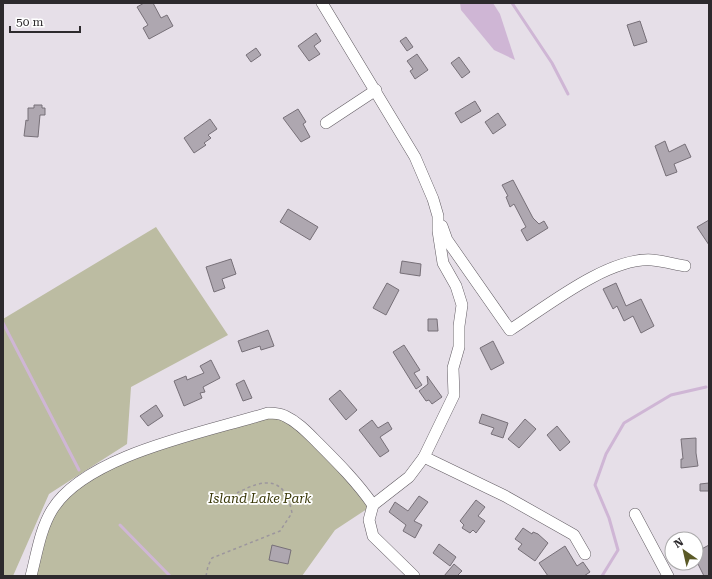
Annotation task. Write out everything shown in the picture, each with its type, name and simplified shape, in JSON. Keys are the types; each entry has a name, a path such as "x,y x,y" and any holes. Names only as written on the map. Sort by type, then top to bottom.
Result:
{"street":[{"path":"322,3 416,157 433,199 447,240 510,330 594,276 611,268 651,260 685,266"},
{"path":"326,123 376,90"},
{"path":"414,576 373,536 369,520 372,505 409,478 424,457 454,395 453,368 459,347 459,326 462,305 456,286 443,263 438,231 438,216"},
{"path":"31,576 42,528 53,508 76,484 101,469 141,451 268,413 277,412 304,430 350,475 372,505"},
{"path":"424,457 504,496 574,535 585,554"},
{"path":"635,514 668,576"}],"path":[{"path":"206,576 208,566 212,558 280,531 292,513 288,498 281,487 271,482 261,482 237,494"}],"green space":[{"path":"156,227 228,335 131,387 127,444 49,494 13,576 3,576 3,319"},
{"name":"Island Lake Park","path":"285,416 373,505 335,530 302,576 31,576 53,508 101,469 240,421"}],"shaded area":[{"path":"460,3 493,3 500,14 515,60 494,50 461,10"}],"building":[{"path":"144,3 153,3 161,18 167,15 173,26 149,39 143,28 148,25 137,7"},
{"path":"640,21 647,42 634,46 627,25"},
{"path":"316,33 321,41 314,46 320,54 309,61 298,46"},
{"path":"406,37 413,47 407,51 400,41"},
{"path":"256,48 261,55 251,62 246,55"},
{"path":"417,54 428,70 415,79 410,71 413,69 407,61"},
{"path":"459,57 470,72 462,78 451,63"},
{"path":"475,101 481,111 461,123 455,113"},
{"path":"34,105 42,105 42,108 45,108 45,115 40,115 38,137 24,136 26,120 28,121 28,108 34,108"},
{"path":"298,109 306,122 303,124 310,137 301,142 283,118"},
{"path":"498,113 506,125 493,134 485,122"},
{"path":"210,119 217,129 208,135 211,138 204,143 206,145 194,153 184,138"},
{"path":"665,141 669,152 685,144 691,157 674,164 677,172 666,176 655,146"},
{"path":"513,180 533,218 539,224 544,221 548,228 527,241 521,230 526,227 514,204 510,207 506,197 508,196 502,185"},
{"path":"288,209 318,227 310,240 280,222"},
{"path":"709,220 709,245 697,227"},
{"path":"231,259 236,274 222,279 225,288 214,292 206,267"},
{"path":"402,261 421,264 420,276 400,273"},
{"path":"387,283 399,290 386,315 373,308"},
{"path":"616,283 626,306 641,299 654,326 641,333 633,316 624,321 617,306 613,309 603,289"},
{"path":"428,319 437,319 438,331 428,331"},
{"path":"268,330 274,346 261,350 260,346 242,352 238,341"},
{"path":"493,341 504,363 491,370 480,348"},
{"path":"404,345 420,370 414,373 422,385 416,389 393,352"},
{"path":"211,360 220,378 203,387 205,392 200,393 202,398 184,406 174,381 186,376 187,380 204,373 200,366"},
{"path":"427,376 442,397 432,404 429,400 426,401 419,391 428,384"},
{"path":"244,380 252,398 243,401 236,384"},
{"path":"340,390 357,410 346,420 329,399"},
{"path":"156,405 163,416 148,426 140,416"},
{"path":"482,414 508,423 503,438 491,434 494,428 479,423"},
{"path":"525,419 536,429 519,448 508,439"},
{"path":"372,420 378,428 388,422 392,429 380,437 389,451 380,457 359,430"},
{"path":"557,426 570,442 560,451 547,435"},
{"path":"696,438 698,466 681,468 681,459 683,459 681,439"},
{"path":"709,483 709,491 700,491 700,484"},
{"path":"419,496 428,502 414,521 422,525 415,538 403,531 406,525 389,512 395,502 408,511"},
{"path":"476,500 485,507 478,516 485,521 476,533 473,530 470,533 462,528 464,525 460,521"},
{"path":"523,528 532,534 533,532 538,534 548,543 535,561 518,549 522,544 515,539"},
{"path":"439,544 456,557 450,566 433,553"},
{"path":"272,545 291,550 288,564 269,560"},
{"path":"709,545 709,576 704,576 702,571 704,571 704,548"},
{"path":"565,546 577,566 583,562 590,572 584,576 548,576 539,563"},
{"path":"454,564 462,571 457,576 444,576"}],"waterway":[{"path":"512,3 552,63 568,94"},
{"path":"3,323 79,470"},
{"path":"602,576 618,550 609,518 595,485 606,454 624,423 671,395 706,387"},
{"path":"120,525 170,576"}]}
